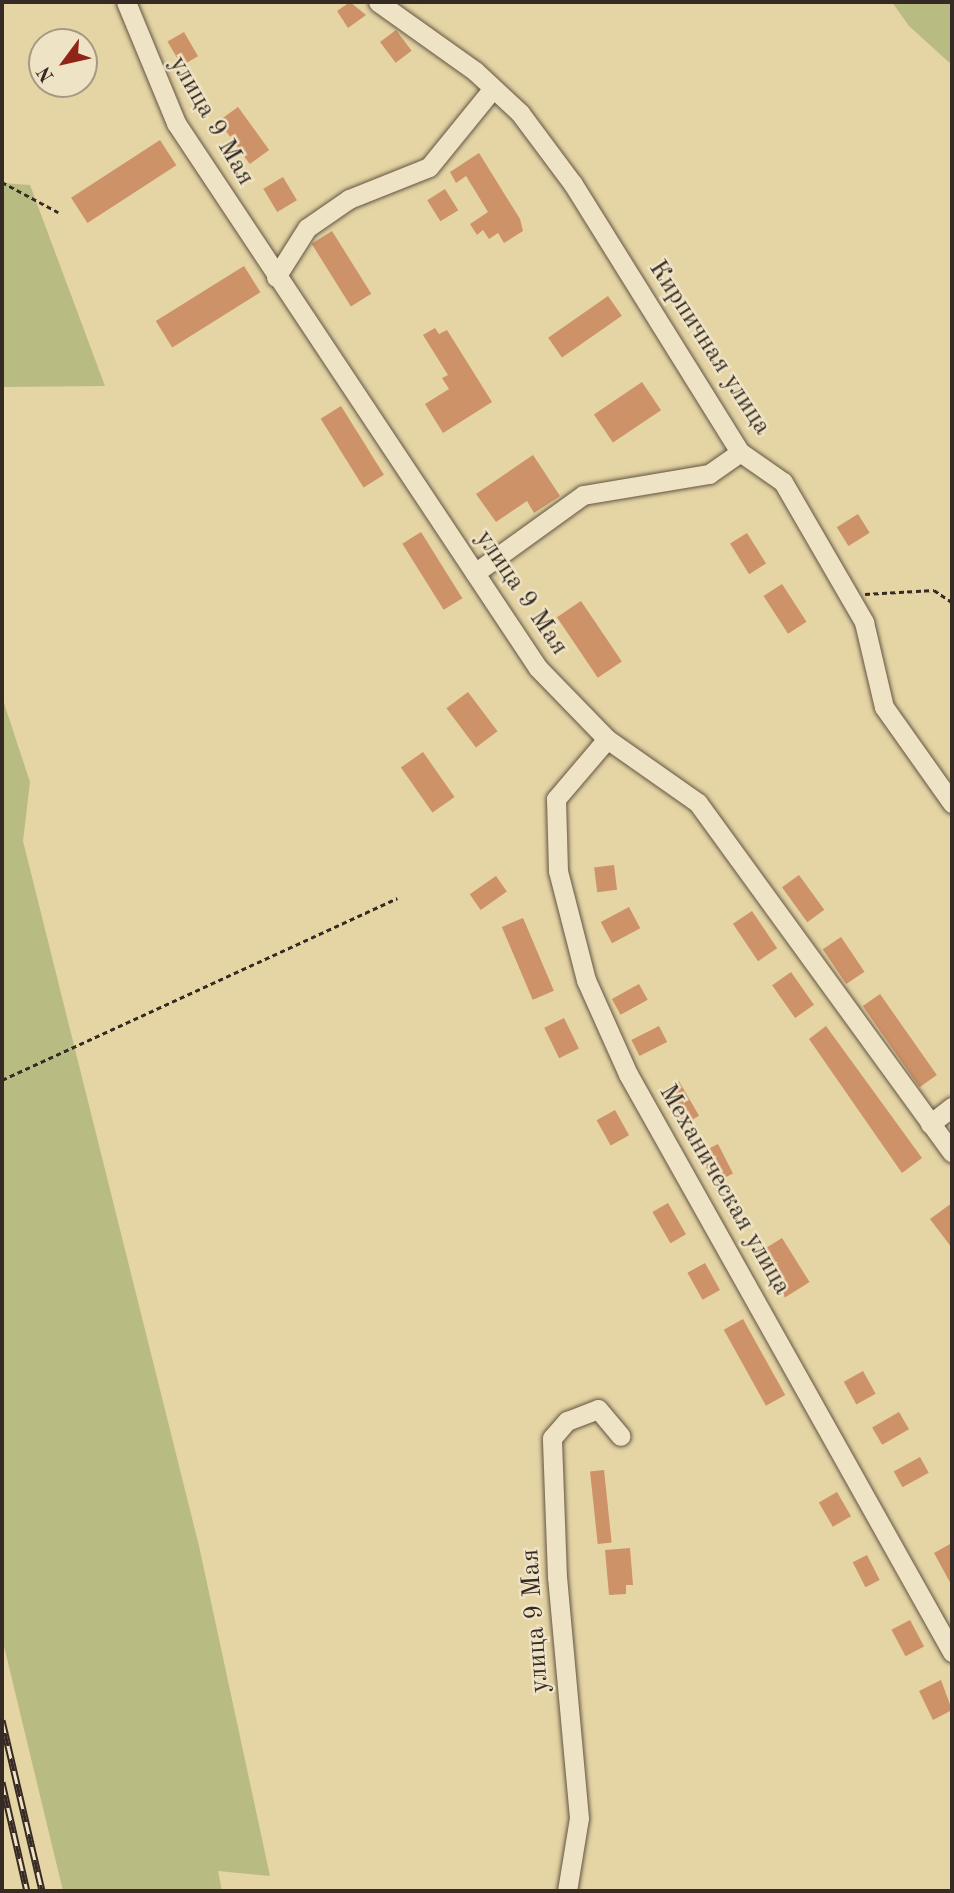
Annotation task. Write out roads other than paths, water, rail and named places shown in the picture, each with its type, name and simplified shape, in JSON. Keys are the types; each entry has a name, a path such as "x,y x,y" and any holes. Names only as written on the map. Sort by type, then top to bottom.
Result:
{"street":[{"name":"улица 9 Мая","path":"126,2 176,123 538,668 607,739 698,803 952,1153"},
{"name":"Кирпичная улица","path":"378,2 475,71 490,92 520,113 573,184 740,452 783,482 864,622 884,707 952,803"},
{"path":"276,277 307,228 349,200 429,167 490,92"},
{"path":"475,573 583,495 709,474 740,452"},
{"name":"Механическая улица","path":"607,739 556,799 558,872 586,980 628,1074 952,1652"},
{"path":"930,1124 952,1107"},
{"name":"улица 9 Мая","path":"567,1891 579,1818 558,1591 552,1438 567,1421 597,1409 621,1436"}],"railway":[{"path":"2,1720 42,1891"},
{"path":"2,1782 27,1891"}]}
